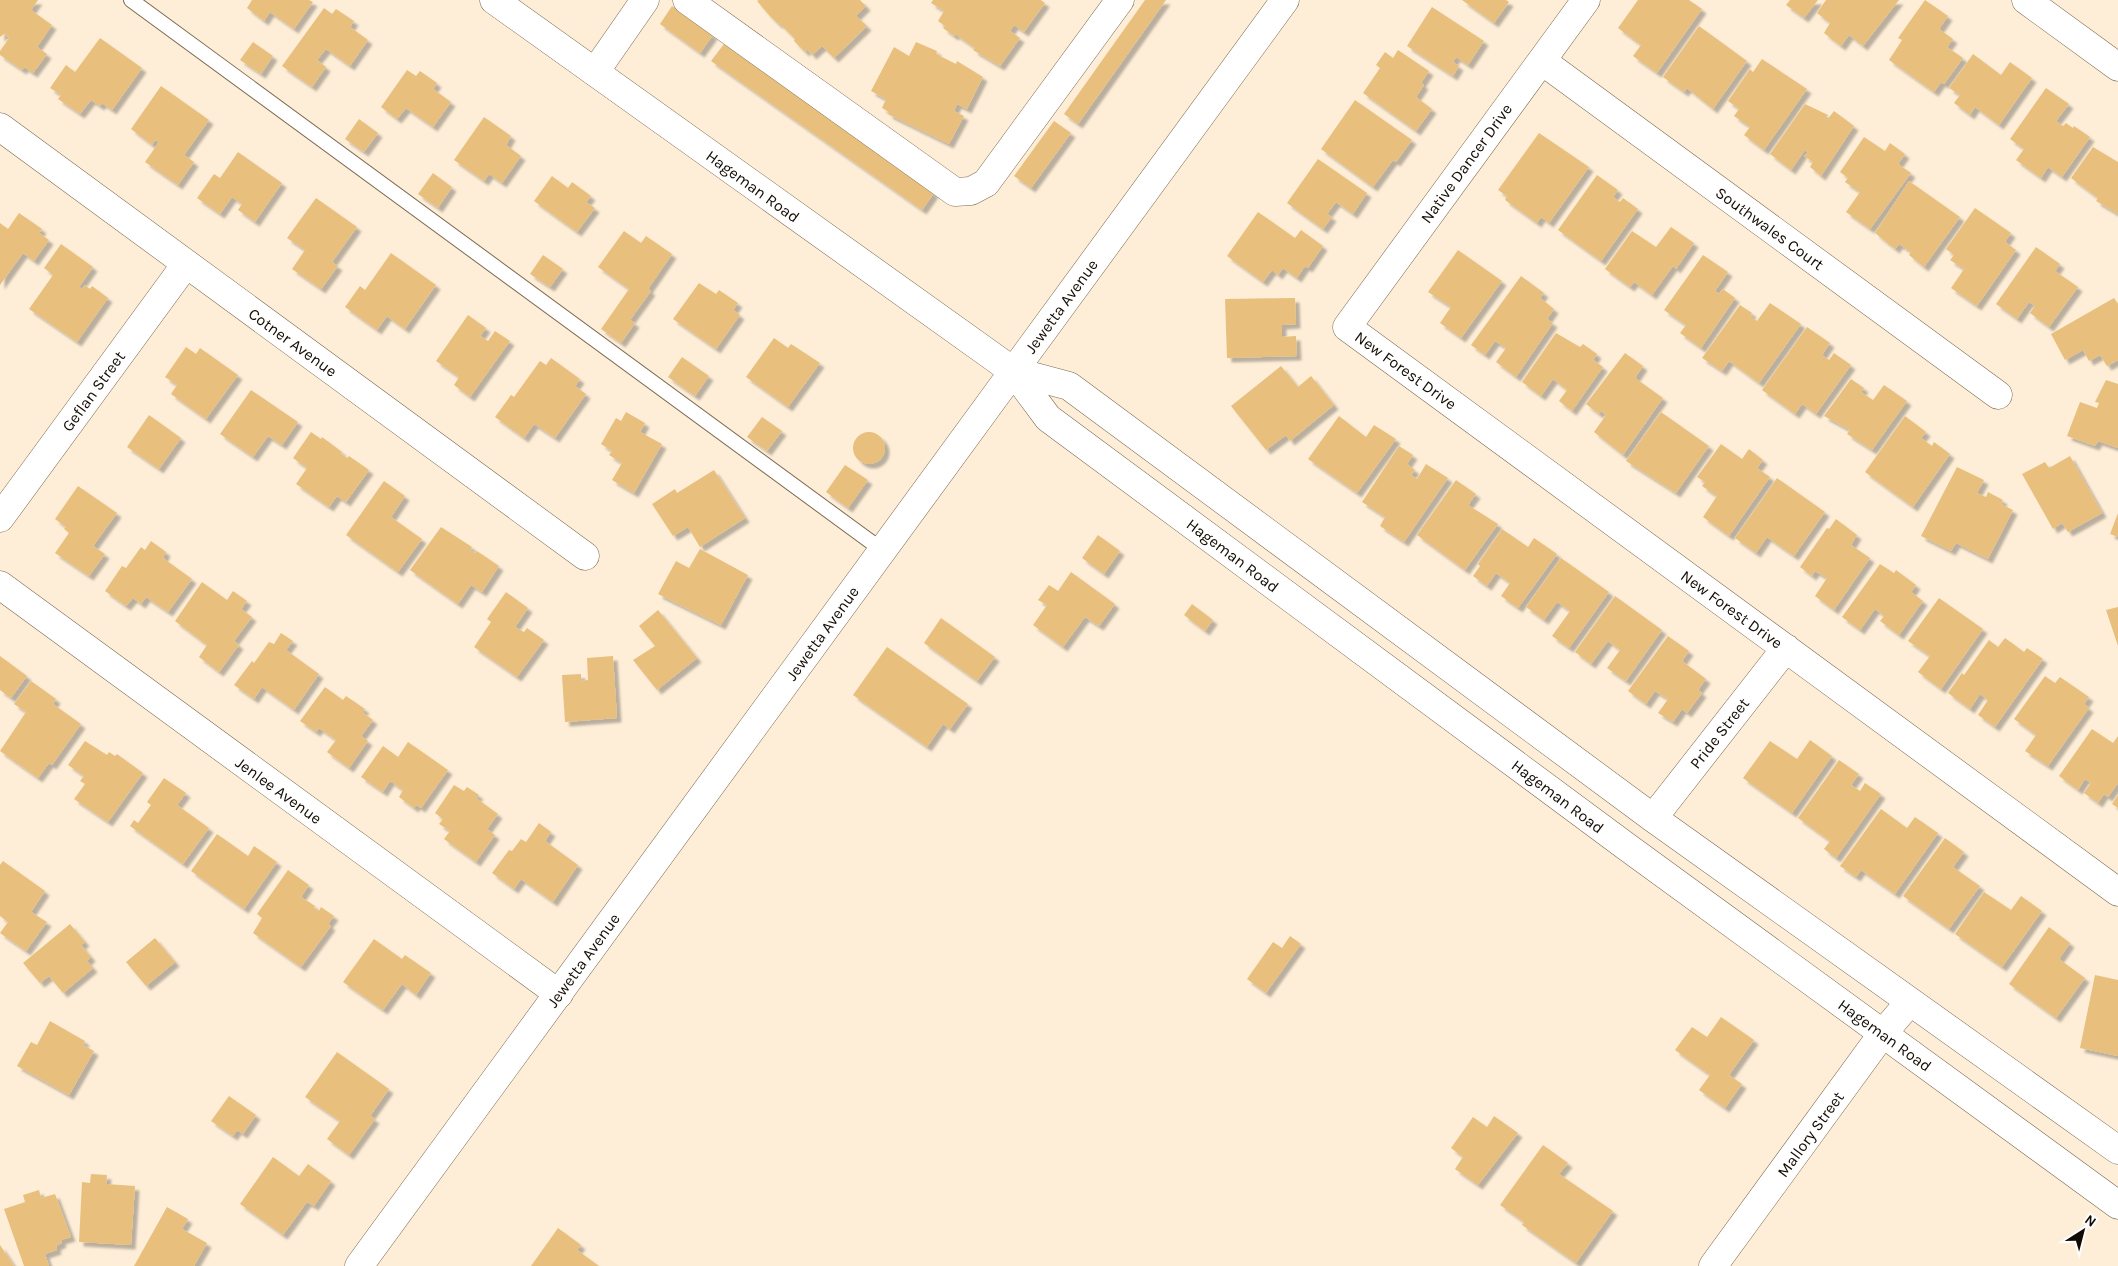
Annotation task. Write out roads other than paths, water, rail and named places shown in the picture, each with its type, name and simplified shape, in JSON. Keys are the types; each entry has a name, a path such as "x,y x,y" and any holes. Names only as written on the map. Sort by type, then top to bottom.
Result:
{"street":[{"name":"Hageman Road","path":"494,0 1013,371 1048,418 2118,1205"},
{"path":"594,72 645,0"},
{"path":"687,0 955,192 971,191 986,183 1120,0"},
{"name":"Jewetta Avenue","path":"359,1266 1285,0"},
{"name":"Native Dancer Drive","path":"1347,327 1586,0"},
{"path":"2026,0 2118,67"},
{"name":"Southwales Court","path":"1542,61 1998,395"},
{"name":"Cotner Avenue","path":"0,127 585,556"},
{"name":"Geflan Street","path":"0,518 186,264"},
{"name":"New Forest Drive","path":"1347,327 2118,892"},
{"name":"Hageman Road","path":"1013,371 1068,386 1653,818 1909,1003 2118,1150"},
{"name":"Jenlee Avenue","path":"0,585 558,994"},
{"name":"Pride Street","path":"1653,818 1786,648"},
{"name":"Mallory Street","path":"1713,1266 1884,1033 1909,1003"},
{"path":"2083,1178 2118,1191"}],"lane":[{"path":"131,0 882,550"}]}
